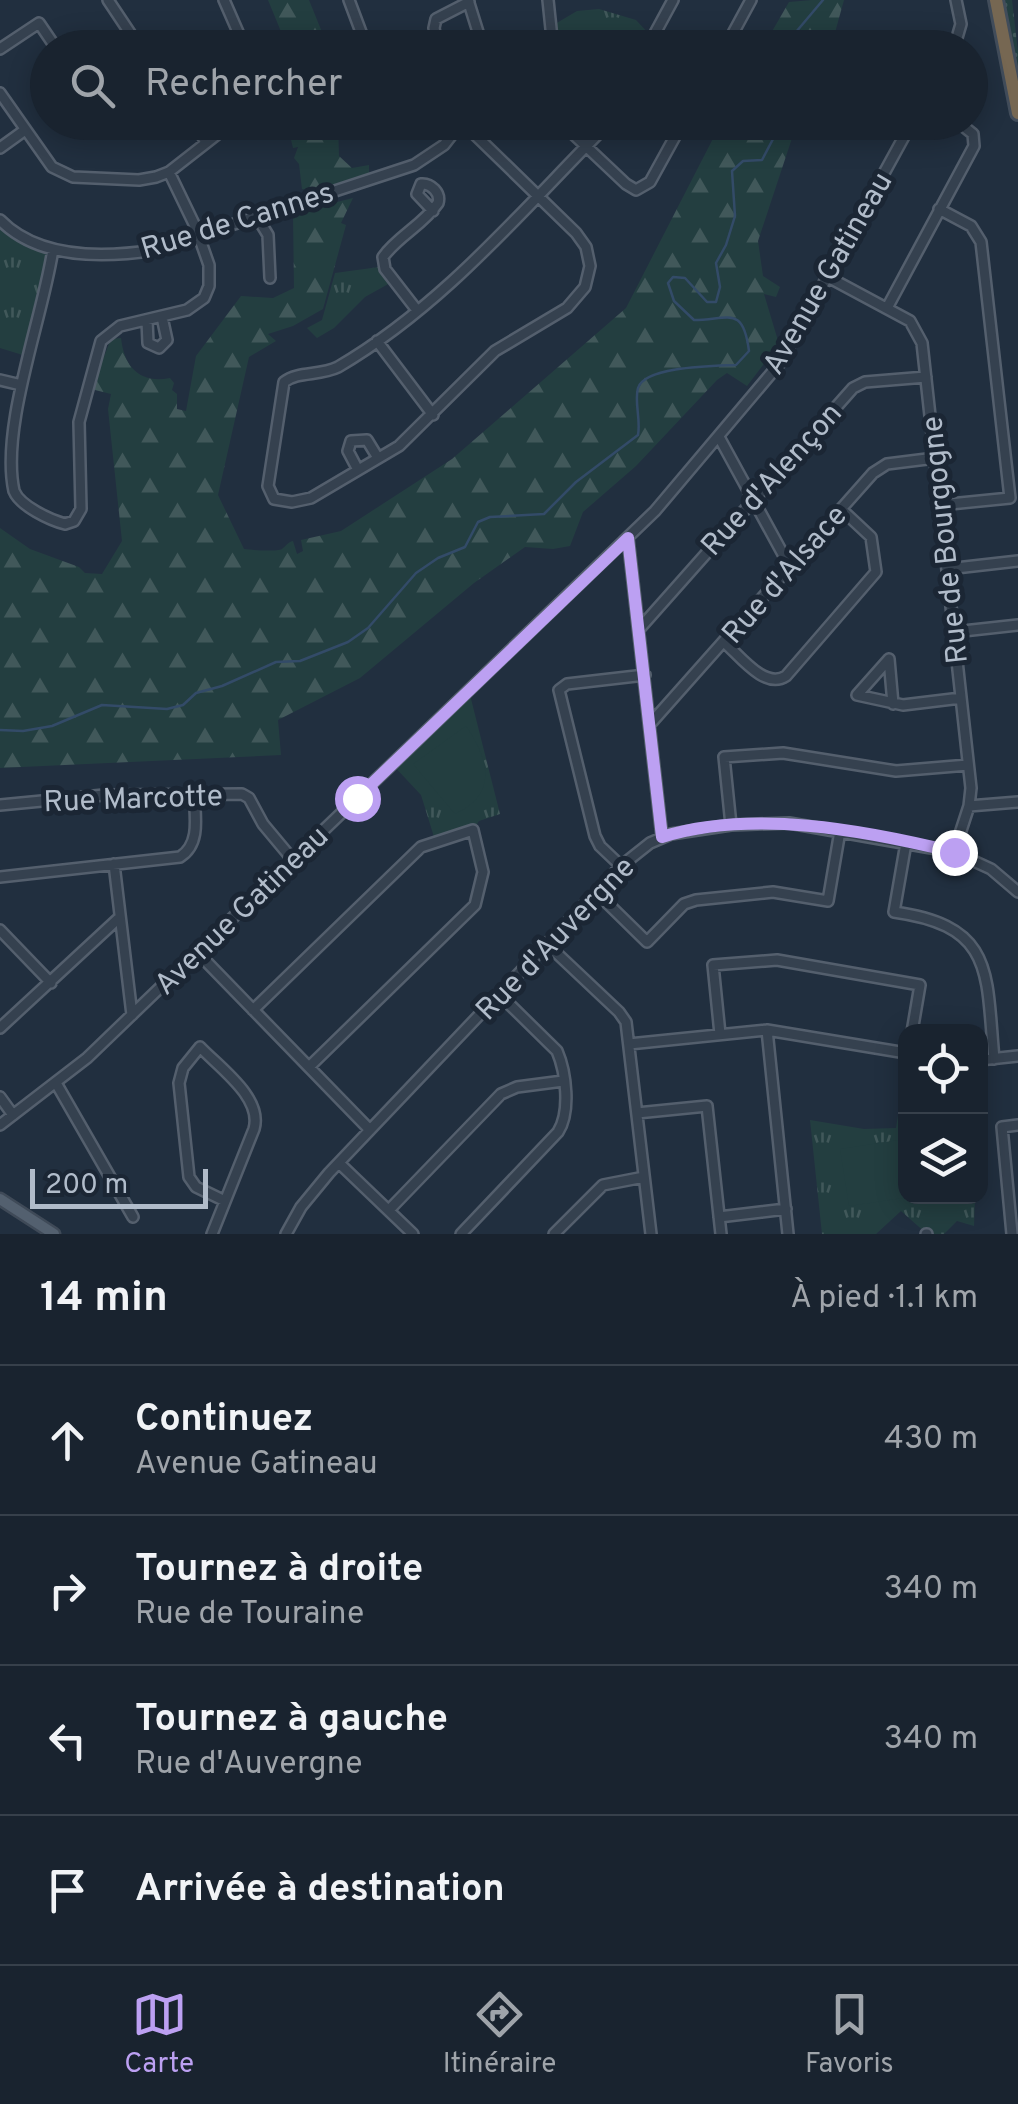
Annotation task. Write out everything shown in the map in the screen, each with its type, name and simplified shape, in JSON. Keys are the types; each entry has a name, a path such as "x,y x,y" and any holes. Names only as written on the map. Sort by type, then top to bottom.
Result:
{"highway":[{"path":"996,0 1018,113"}],"main road":[{"path":"0,1199 54,1234"}],"street":[{"path":"108,0 128,30"},
{"path":"224,0 237,30"},
{"path":"349,0 360,30"},
{"path":"548,0 551,30"},
{"path":"657,30 673,0"},
{"path":"735,30 751,0"},
{"path":"956,0 959,30"},
{"path":"434,30 438,16 468,1 477,30"},
{"path":"0,50 39,23 44,30"},
{"path":"0,92 30,137"},
{"path":"0,148 25,130"},
{"path":"32,140 52,166 66,176 140,180 169,172 209,140"},
{"name":"Rue de Cannes","path":"0,220 28,241 53,250 141,252 414,165 448,140"},
{"path":"480,140 538,196 586,247 590,266 585,287 561,314 495,351 403,444 325,492 299,502 277,501 268,490 284,382 293,376 331,371 457,280 538,196 586,146 591,140"},
{"path":"581,140 626,184 640,189 650,182 673,140"},
{"name":"Avenue Gatineau","path":"0,1125 56,1084 132,1014 628,538 780,363 902,140"},
{"path":"886,308 974,146 973,140"},
{"path":"53,250 3,447 18,498 60,524 74,521 81,509 78,422 98,346 115,328 187,310 206,292 210,271 188,205 169,172"},
{"path":"939,209 971,226 982,242 1010,498 940,505"},
{"path":"416,309 386,269 383,257 433,211"},
{"path":"256,217 268,235 270,278"},
{"name":"Rue de Bourgogne","path":"828,277 918,330 968,765 969,806 954,852"},
{"path":"147,320 148,343 159,348 167,340 162,317"},
{"path":"377,341 433,415"},
{"name":"Rue d'Alençon","path":"641,627 853,388 872,381 926,376"},
{"path":"0,380 17,384"},
{"path":"719,437 790,567"},
{"path":"358,470 349,455 351,441 367,440 378,458"},
{"name":"Rue d'Alsace","path":"651,723 882,466 935,458"},
{"path":"724,642 768,680 780,681 786,676 876,572 871,537 841,509"},
{"path":"628,538 662,837"},
{"path":"947,568 1018,561"},
{"path":"954,632 1018,625"},
{"path":"893,704 889,659 857,696 893,704 961,698"},
{"path":"621,866 595,836 558,694 567,684 645,675"},
{"path":"730,825 724,757 783,752 902,772 968,765"},
{"name":"Rue Marcotte","path":"0,805 104,794 236,794 249,798 266,829 293,860"},
{"path":"0,877 180,857 190,850 194,840 194,794"},
{"path":"969,806 1018,802"},
{"name":"Rue d'Auvergne","path":"286,1234 306,1200 370,1130 621,866 662,837 730,825 788,823 954,852 992,869 1018,891"},
{"path":"253,1010 421,846 473,830 483,872 475,905 309,1067"},
{"path":"596,893 647,942 684,904 696,900 773,892 828,901 840,831"},
{"path":"906,843 894,912 944,923 974,948 986,981 994,1059"},
{"path":"114,864 132,1014"},
{"path":"0,1028 120,917"},
{"path":"0,930 51,983"},
{"path":"548,945 623,1017 651,1234"},
{"path":"198,952 370,1130"},
{"path":"720,1034 713,965 770,960 920,985 913,1024"},
{"path":"460,1234 562,1127 566,1110 556,1051 500,995"},
{"path":"629,1044 767,1030 898,1052"},
{"path":"767,1030 788,1234"},
{"path":"212,1234 225,1201 257,1114 250,1100 200,1048 184,1068 179,1083 189,1177 196,1188 225,1201"},
{"path":"988,1059 1018,1056"},
{"path":"388,1210 501,1094 517,1086 563,1082"},
{"path":"56,1084 133,1217"},
{"path":"0,1098 13,1115"},
{"path":"637,1113 707,1106 721,1234"},
{"path":"1012,1234 1002,1127 1018,1126"},
{"path":"339,1163 413,1234"},
{"path":"554,1234 603,1185 644,1176"},
{"path":"719,1217 786,1209"}],"green space":[{"path":"268,0 309,0 321,30 280,30"},
{"path":"844,0 836,30 773,30 789,2"},
{"path":"999,0 1012,0 1018,96"},
{"path":"599,9 636,20 645,30 556,30 555,24 577,11"},
{"path":"291,140 339,140 339,156 352,168 369,165 369,173 313,191 302,189 299,164 294,158 298,147 293,148"},
{"path":"712,140 791,140 758,241 763,276 780,287 776,297 764,294 779,344 747,386 727,373 717,380 636,466 583,512 570,546 525,547 474,583 360,678 278,720 281,755 0,768 0,528 30,549 79,567 85,573 102,574 122,541 108,409 111,394 91,389 111,339 121,338 130,365 142,376 170,378 177,394 177,409 186,411 196,356 241,296 273,298 294,288 293,213 353,198 341,223 346,225 323,309 293,326 268,334 276,341 249,357 218,495 244,549 279,550 293,541 297,554 303,551 301,540 341,531 452,459 626,308"},
{"path":"0,220 53,249 26,356 0,348"},
{"path":"379,267 390,283 365,297 334,328 317,338 307,328 322,320 335,273"},
{"path":"469,691 500,814 479,821 473,830 435,840 421,795 392,764"},
{"path":"466,726 484,763 484,786 469,806 455,814 413,764"},
{"path":"898,1115 898,1204 975,1204 974,1226 957,1221 944,1234 927,1234 901,1211 876,1234 822,1234 810,1120 864,1129 896,1128"},
{"path":"898,1140 898,1199 849,1206 840,1149"}],"waterway":[{"path":"798,30 823,0"},
{"path":"0,730 52,726 102,705 167,709 183,705 196,693 276,662 300,661 348,642 368,628 416,573 465,547 478,522 490,517 544,514 576,482 638,435 637,393 643,381 667,371 736,365 749,351 738,321 725,317 694,320 674,301 668,283 673,277 685,278 707,302 716,302 720,287 716,263 735,216 732,171 743,161 762,160 773,140"}],"route":[{"path":"357,798 628,538 662,837 730,825 780,822 954,852"}]}
